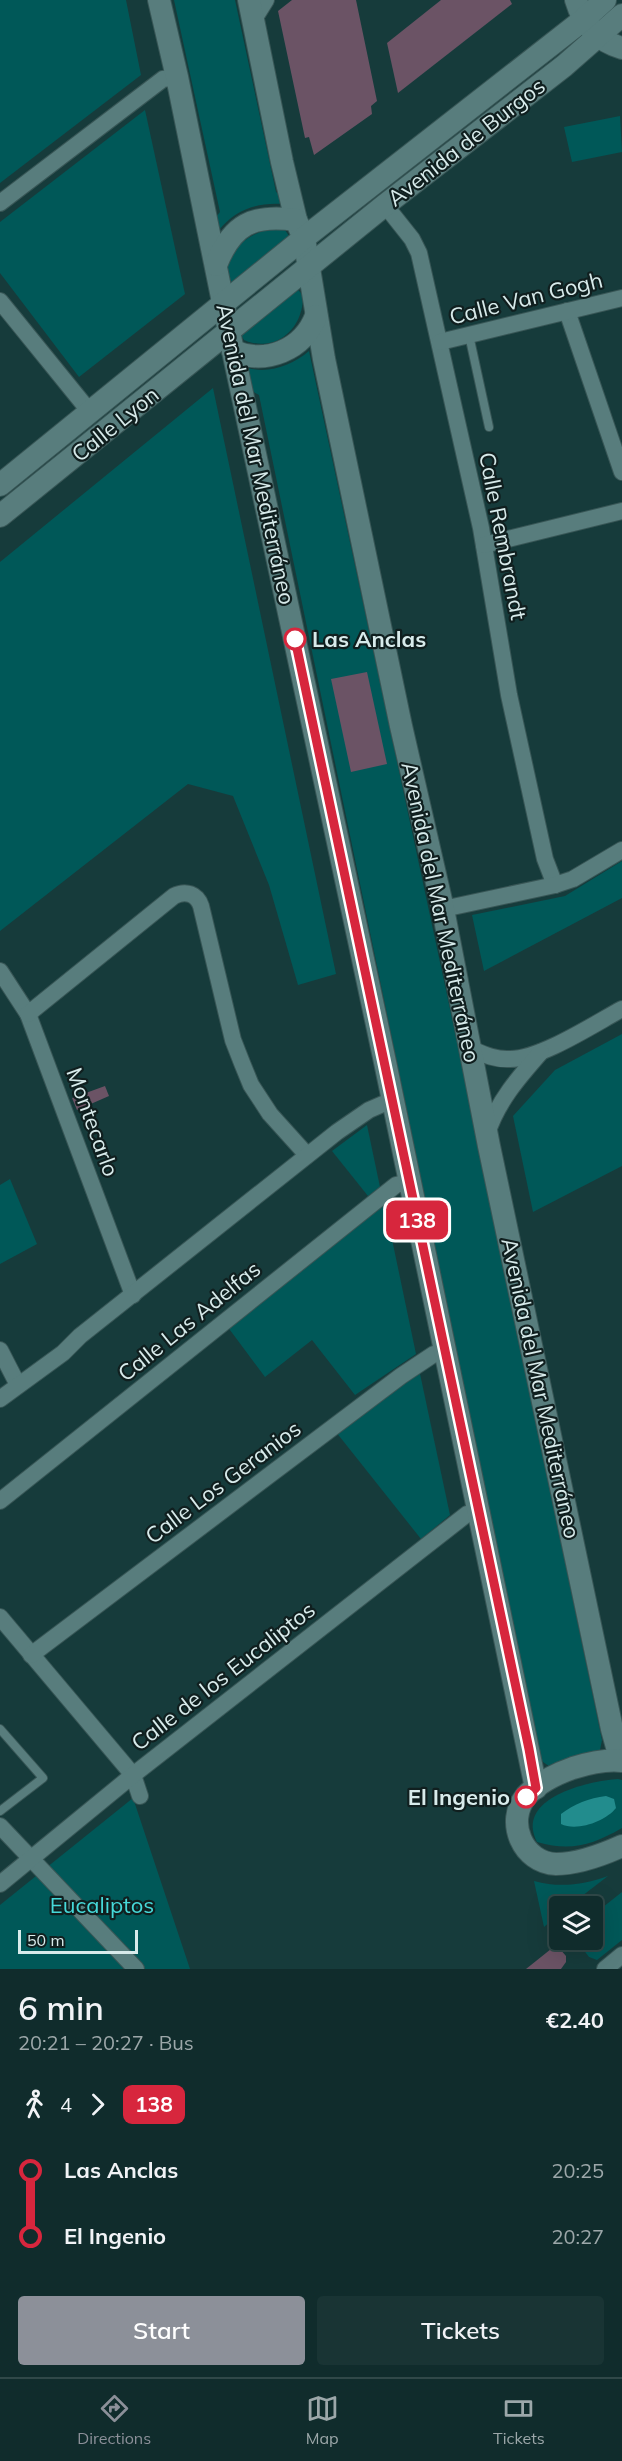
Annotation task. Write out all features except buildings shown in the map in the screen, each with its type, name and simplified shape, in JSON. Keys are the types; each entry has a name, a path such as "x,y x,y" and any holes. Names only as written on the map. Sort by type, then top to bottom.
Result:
{"street":[{"name":"Avenida del Mar Mediterráneo","path":"159,0 446,1351 536,1788"},
{"name":"Avenida del Mar Mediterráneo","path":"249,0 282,162 309,267 316,316 443,909 487,1134 612,1729 617,1747 622,1753"},
{"path":"254,25 256,16 266,0"},
{"name":"Avenida de Burgos","path":"224,304 300,229 580,10 605,0"},
{"path":"580,10 597,38 622,48"},
{"name":"Avenida de Burgos","path":"231,342 309,267 597,38 622,15"},
{"path":"0,202 163,79 177,77"},
{"name":"Calle Rembrandt","path":"385,205 412,239 419,253 484,545 509,695 544,859 555,885"},
{"path":"216,265 226,243 243,225 266,217 300,229"},
{"name":"Calle Van Gogh","path":"440,342 622,298"},
{"path":"0,301 90,412"},
{"name":"Calle Lyon","path":"0,485 224,304"},
{"path":"567,311 622,472"},
{"path":"231,342 245,356 272,356 286,351 306,335 316,316"},
{"name":"Calle Lyon","path":"0,516 231,342"},
{"path":"484,545 622,511"},
{"path":"443,909 555,885 573,879 622,850"},
{"path":"28,1014 174,896 185,892 195,896 201,906 233,1040 251,1085 270,1114 307,1155"},
{"name":"Montecarlo","path":"0,971 28,1014 133,1294"},
{"path":"470,1048 495,1058 511,1059 542,1051 622,1009"},
{"path":"487,1134 493,1116 503,1098 542,1051"},
{"path":"0,1399 63,1353 80,1336 307,1155 369,1110 392,1100"},
{"name":"Calle Las Adelfas","path":"0,1501 396,1185 409,1182"},
{"path":"0,1350 18,1384"},
{"name":"Calle Los Geranios","path":"31,1655 401,1376 434,1354 446,1351"},
{"name":"Calle de los Eucaliptos","path":"0,1884 133,1775 467,1515 479,1511"},
{"path":"0,1617 133,1775 140,1796"},
{"path":"622,1761 609,1759 580,1766 548,1779 526,1797 519,1808 516,1821 518,1834 524,1846 532,1856 544,1862 557,1864 585,1860 622,1845"},
{"path":"0,1826 136,1969"},
{"path":"605,1969 622,1955"}],"lane":[{"path":"469,335 489,427"},
{"path":"0,1729 43,1778 0,1811"}],"green space":[{"path":"0,0 126,0 141,75 0,183"},
{"path":"174,0 235,0 276,192 282,196 283,204 264,204 239,212 219,230 216,217 220,212"},
{"path":"145,110 185,294 79,377 0,273 0,222"},
{"path":"620,116 622,152 572,162 564,127"},
{"path":"276,228 285,230 289,236 232,283 228,273 228,263 238,246 256,234"},
{"path":"297,289 303,295 302,307 299,318 286,335 267,343 244,340 241,335"},
{"path":"309,351 450,1009 602,1740 600,1750 574,1756 549,1766 541,1759 259,395 252,391 248,368 264,370 280,367"},
{"path":"213,388 336,974 298,985 269,885 233,796 188,784 0,931 0,562"},
{"path":"622,861 622,898 484,971 472,915 565,896"},
{"path":"622,1034 622,1166 533,1212 513,1116 555,1070"},
{"path":"367,1125 380,1187 368,1196 332,1151"},
{"path":"10,1179 37,1244 0,1264 0,1185"},
{"path":"384,1201 416,1354 355,1395 312,1340 265,1377 227,1326"},
{"path":"419,1369 450,1515 421,1539 336,1432"},
{"path":"622,1780 622,1828 601,1839 581,1845 560,1846 537,1842 533,1827 536,1814 545,1803 573,1788"},
{"name":"Eucaliptos","path":"133,1798 190,1969 0,1969 0,1905"},
{"path":"608,1876 582,1896 549,1896 549,1923 544,1927 534,1881 553,1884 590,1882"},
{"path":"622,1892 622,1940 597,1960 589,1957 584,1950 603,1950 603,1907"}],"shaded area":[{"path":"606,1796 614,1799 616,1808 605,1817 583,1826 561,1824 561,1814 566,1810 576,1804"}],"bus line":[{"name":"138","path":"295,639 529,1749 536,1788 526,1797"}],"place":[{"name":"Las Anclas","path":"295,639"},
{"name":"El Ingenio","path":"526,1797"}]}
